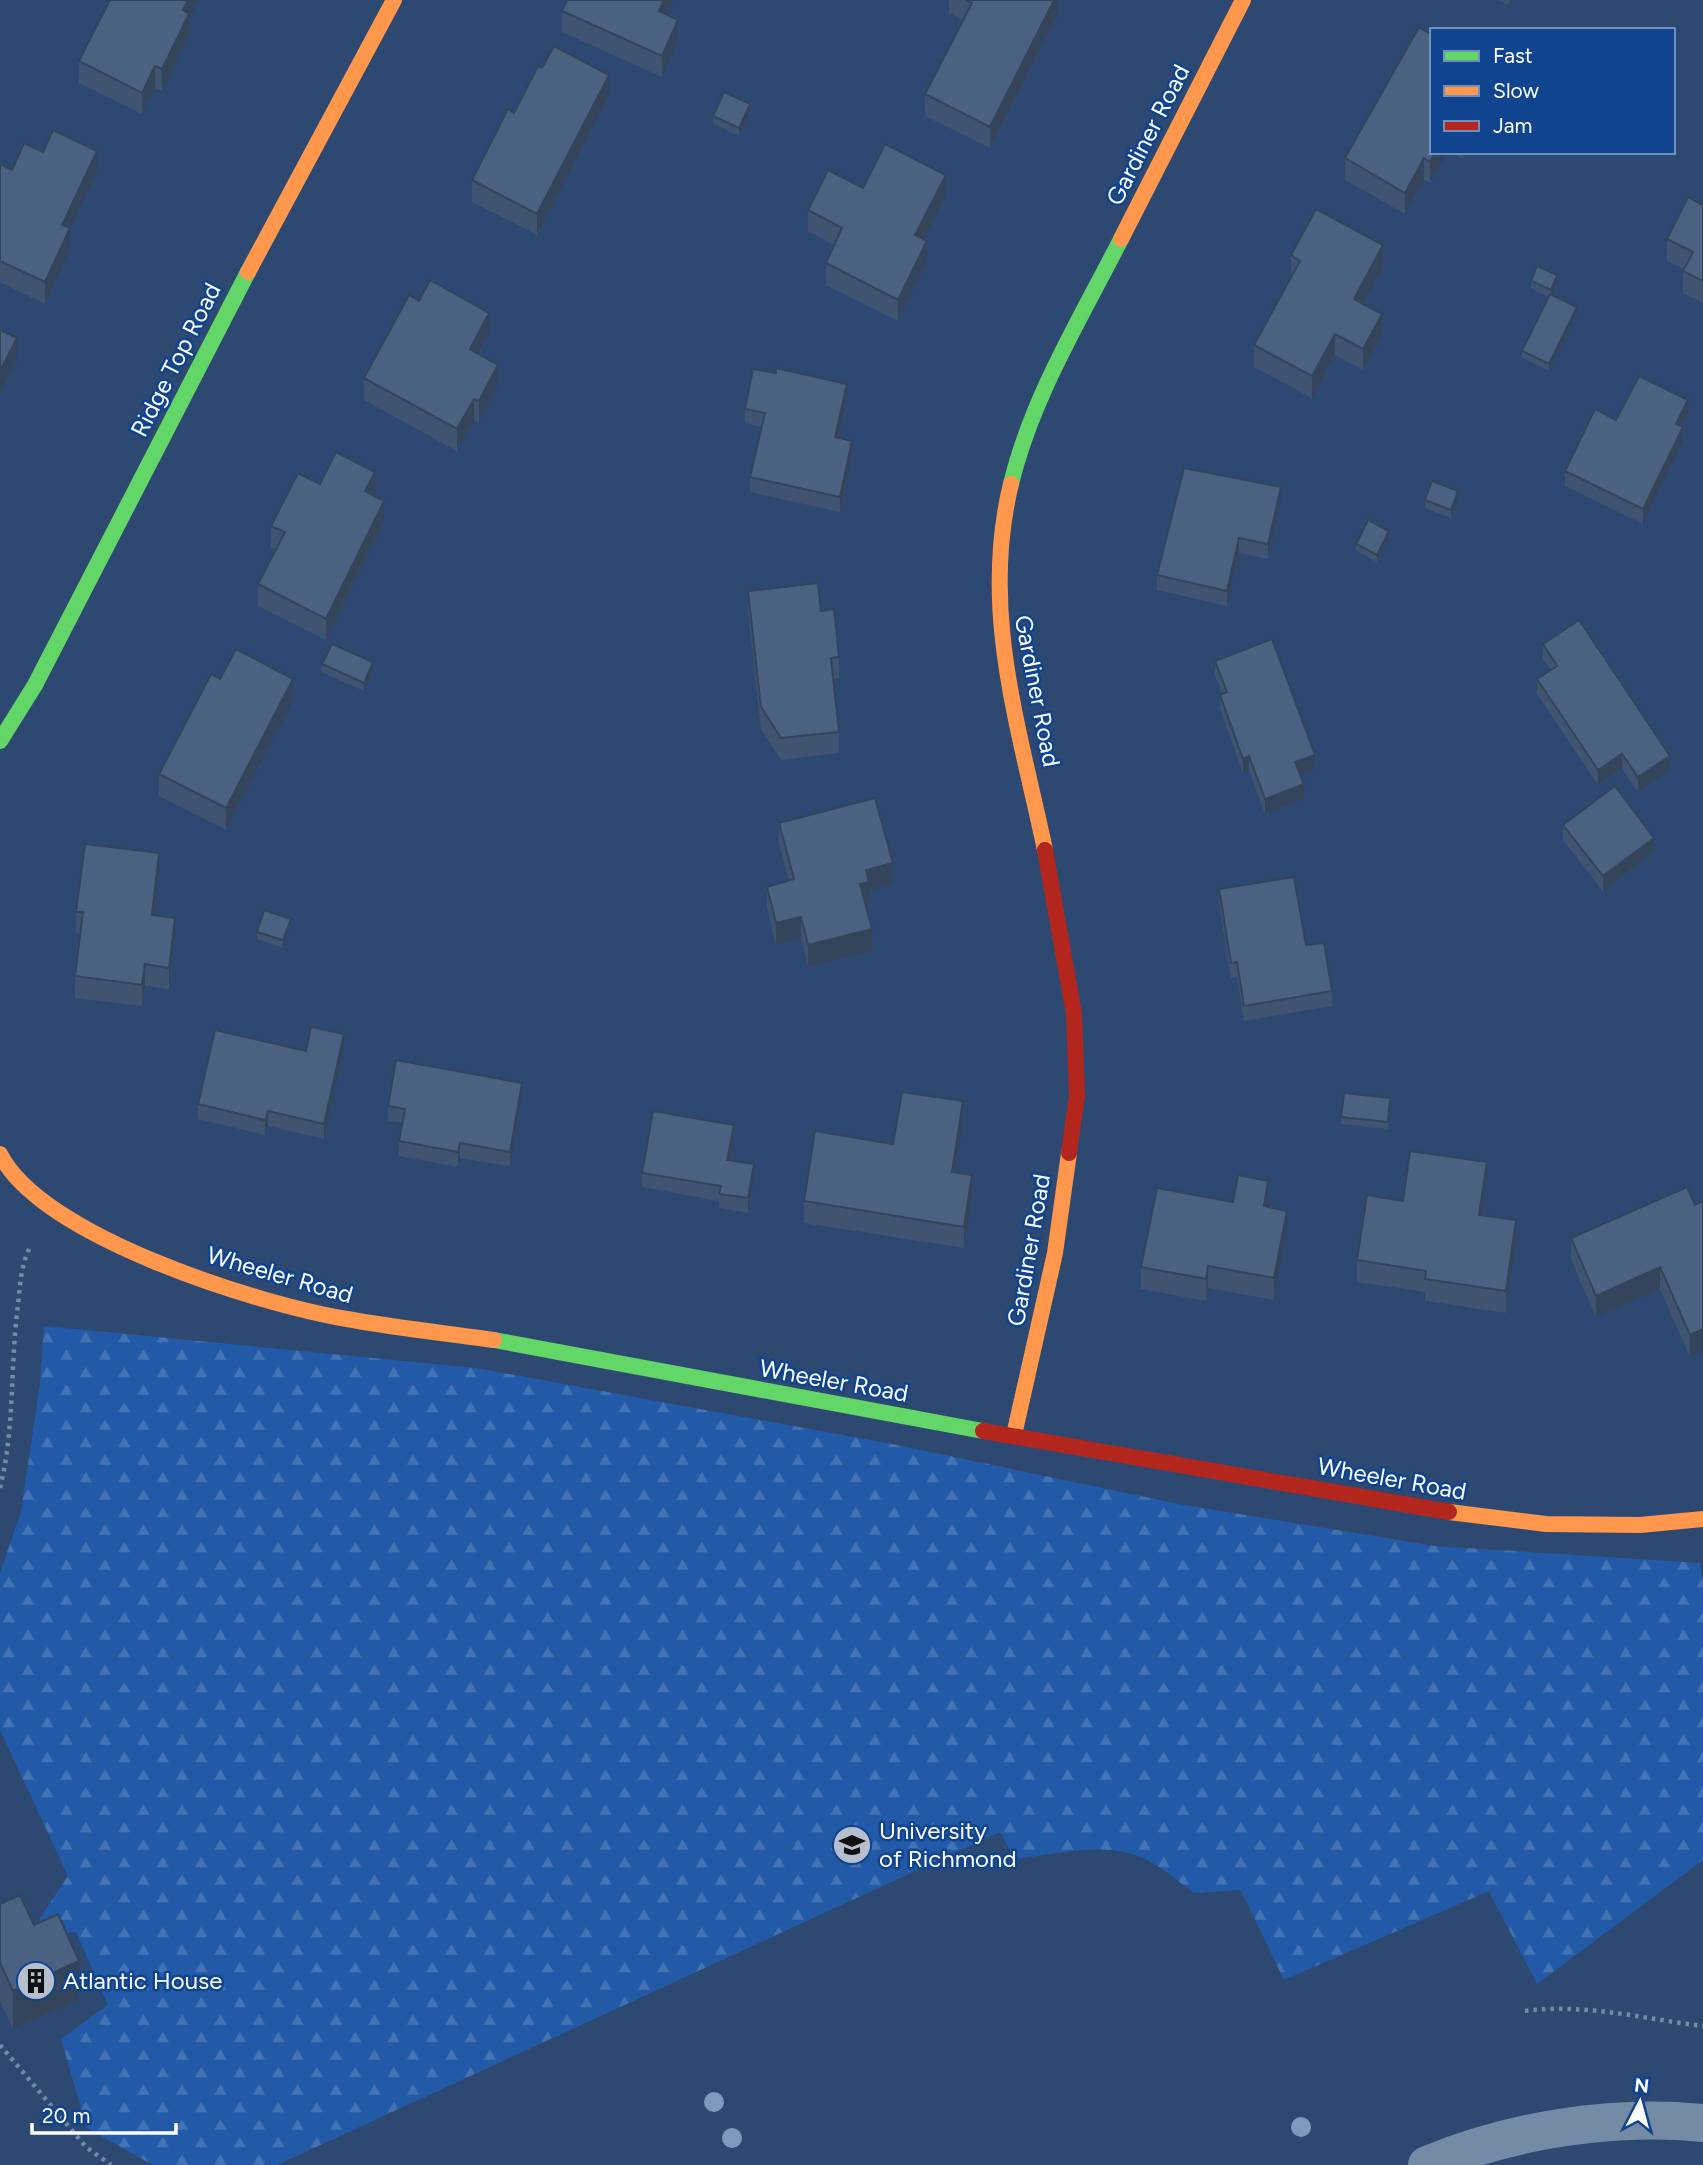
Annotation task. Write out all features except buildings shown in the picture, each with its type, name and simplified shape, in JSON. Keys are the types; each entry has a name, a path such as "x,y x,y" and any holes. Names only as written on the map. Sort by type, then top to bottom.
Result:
{"street":[{"name":"Ridge Top Road","path":"0,741 35,685 292,187 394,0"},
{"name":"Gardiner Road","path":"1014,1435 1055,1253 1077,1096 1074,1014 1049,867 998,610 1001,525 1018,455 1039,401 1244,0"},
{"name":"Wheeler Road","path":"0,1154 4,1162 49,1208 83,1230 154,1261 271,1301 345,1319 540,1348 786,1396 1461,1514 1546,1524 1640,1525 1703,1519"},
{"path":"1427,2165 1466,2149 1570,2128 1618,2122 1703,2123"}],"path":[{"path":"0,1488 9,1450 14,1338 24,1259 49,1208"},
{"path":"1525,2011 1580,2009 1703,2026"},
{"path":"0,2045 86,2147 111,2165"}],"green space":[{"name":"University of Richmond","path":"44,1326 476,1368 897,1445 1184,1505 1435,1546 1700,1563 1703,1585 1703,1860 1537,1984 1489,1891 1284,1980 1241,1890 1194,1893 1147,1860 1115,1851 1072,1851 1015,1859 1000,1832 277,2165 153,2165 87,2128 61,2039 108,2005 76,1932 45,1936 40,1918 68,1876 0,1730 0,1573 21,1512 40,1384"}],"traffic: fast":[{"path":"1011,484 1031,420 1044,389 1121,239"},
{"path":"0,741 35,685 248,272"},
{"path":"494,1340 983,1431"}],"traffic: slow":[{"path":"248,272 394,0"},
{"path":"1121,239 1243,0"},
{"path":"1011,484 1002,531 1001,622 1015,713 1045,850"},
{"path":"1014,1435 1055,1253 1069,1153"},
{"path":"0,1154 23,1184 59,1213 105,1239 209,1282 261,1299 347,1319 494,1340"},
{"path":"1449,1512 1546,1524 1640,1525 1703,1519"}],"traffic: jam":[{"path":"1045,850 1074,1014 1077,1096 1069,1153"},
{"path":"983,1431 1449,1512"}],"place":[{"name":"University of Richmond","path":"852,1845"},
{"name":"Atlantic House","path":"36,1981"}]}
